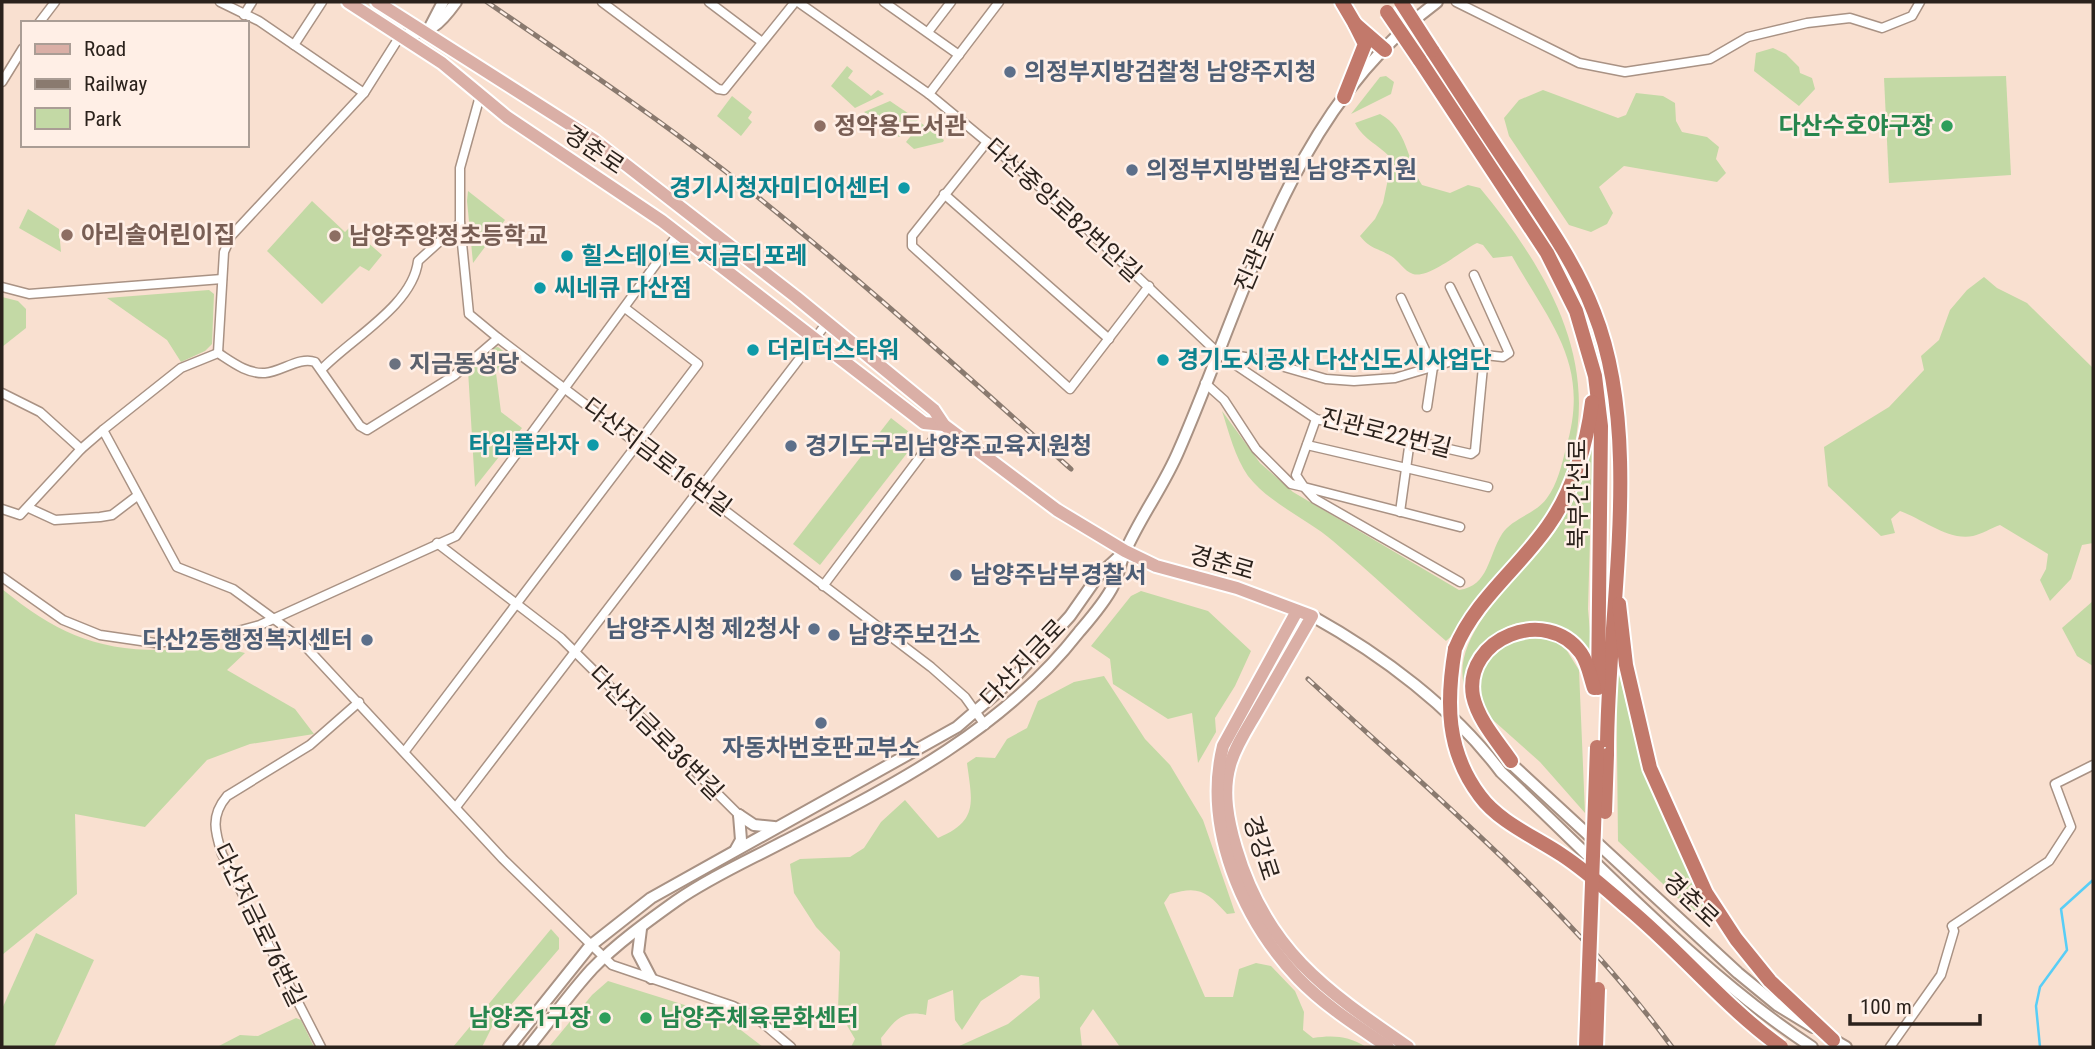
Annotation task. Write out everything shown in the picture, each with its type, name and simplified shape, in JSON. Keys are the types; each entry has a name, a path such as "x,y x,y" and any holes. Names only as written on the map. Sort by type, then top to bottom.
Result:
{"highway":[{"path":"1342,2 1365,44 1344,97"},
{"name":"북부간선로","path":"1401,2 1554,235 1595,313 1615,401 1621,449 1586,1047"},
{"name":"북부간선로","path":"1383,7 1547,253 1576,311 1595,376 1601,426 1598,703 1602,751 1596,1047"},
{"path":"1354,24 1385,50"},
{"path":"1595,376 1590,429 1561,505 1547,527 1465,625 1455,649 1447,705 1451,736 1480,797 1498,813 1564,856 1630,909 1747,1021 1781,1047"},
{"path":"1615,579 1626,665 1650,768 1706,894 1736,939 1770,981 1839,1044"},
{"path":"1511,761 1479,713 1473,695 1473,679 1481,660 1496,642 1513,632 1529,628 1550,631 1580,652 1588,667 1598,703"}],"main road":[{"name":"경춘로","path":"348,2 442,63 480,96 678,234 923,424 944,425"},
{"name":"경춘로","path":"377,2 527,100 594,140 796,297 934,410 944,425 1057,510 1125,551 1156,566 1237,588 1312,616"},
{"name":"경강로","path":"1297,611 1223,746 1216,795 1222,833 1232,870 1252,915 1274,949 1298,978 1325,1002 1388,1047"},
{"name":"경강로","path":"1312,616 1231,762 1226,800 1230,829 1244,875 1261,911 1287,949 1310,976 1337,999 1408,1047"}],"street":[{"path":"41,21 55,2"},
{"path":"220,2 259,21 364,93"},
{"path":"244,15 252,2"},
{"path":"294,46 321,2"},
{"path":"427,33 443,2"},
{"path":"218,353 224,252 231,236 364,93 400,36 427,33 444,18 456,2"},
{"path":"709,2 762,43"},
{"path":"606,3 718,89 729,86 797,2"},
{"name":"다산중앙로82번안길","path":"797,2 929,94 987,142 1149,286 1218,353"},
{"path":"884,2 958,55"},
{"path":"928,33 951,2"},
{"path":"929,94 999,2"},
{"name":"진관로","path":"1125,551 1159,494 1240,295 1290,181 1319,129 1409,24 1437,2"},
{"path":"1455,2 1578,63 1625,72 1710,59 1748,37 1807,23 1850,18 1882,28 1912,16 1920,2"},
{"path":"2,82 21,51"},
{"path":"480,96 461,158 460,223 469,314 566,388 678,234"},
{"path":"987,142 912,236 912,246 1070,390 1149,286"},
{"path":"944,194 1109,339"},
{"path":"322,369 406,295 417,273 418,261 460,223"},
{"path":"1218,353 1257,359 1336,380 1395,378 1476,354 1503,357 1509,353 1474,275"},
{"path":"2,287 29,294 222,279"},
{"path":"1450,287 1484,356"},
{"path":"1401,298 1433,367 1427,407"},
{"path":"405,751 698,364 625,308"},
{"path":"698,489 826,324"},
{"path":"218,353 236,365 263,373 310,360 322,369 360,426 370,430 455,376 498,338"},
{"path":"2,509 20,515 81,449 103,430 181,368 218,353"},
{"name":"진관로22번길","path":"1218,353 1316,419 1471,454 1475,451 1484,356"},
{"path":"1205,383 1224,400 1256,449 1291,484 1460,527"},
{"name":"다산지금로16번길","path":"2,577 63,620 100,635 125,640 155,643 204,638 273,619 456,536 566,388 931,667 965,697 985,725"},
{"path":"2,393 40,412 81,449"},
{"path":"1316,419 1296,475 1304,487 1315,499 1460,582"},
{"path":"823,586 944,425"},
{"path":"103,430 136,496 177,567 233,589 293,633 590,946 612,965 733,1006 758,1019 792,1047"},
{"path":"1400,512 1410,440"},
{"path":"1307,445 1488,488"},
{"name":"다산지금로36번길","path":"456,807 698,489"},
{"path":"29,508 55,520 100,517 112,515 136,496"},
{"name":"다산지금로36번길","path":"437,543 574,651 739,815"},
{"name":"다산지금로","path":"509,1047 590,946 651,898 957,727 976,712 1042,649 1098,576 1125,551"},
{"name":"다산지금로","path":"529,1047 604,957 701,885 892,785 985,725 1025,693 1080,631 1114,585 1125,551"},
{"name":"경춘로","path":"1312,616 1374,653 1483,748 1501,772 1669,930 1742,995 1812,1047"},
{"name":"다산지금로76번길","path":"321,1047 234,878 214,833 214,824 218,806 227,796 310,745 359,702"},
{"name":"경춘로","path":"1483,748 1511,761 1738,973 1777,1004 1839,1044"},
{"path":"1890,1047 1941,975 1954,931 1952,926 1994,900 2057,853 2071,827 2055,784 2093,765"},
{"path":"739,815 754,825 776,827"},
{"path":"736,849 741,840 739,815"},
{"path":"641,929 638,953 651,978"}],"green space":[{"path":"1773,48 1786,54 1799,67 1800,73 1812,78 1815,89 1799,106 1754,71 1756,53"},
{"path":"847,66 853,71 848,78 871,96 878,90 884,94 855,108 831,86"},
{"path":"1386,76 1394,82 1391,94 1351,114 1380,77"},
{"name":"다산수호야구장","path":"2006,76 2011,175 1889,183 1884,78"},
{"path":"1543,90 1618,118 1626,115 1636,93 1663,96 1675,103 1676,121 1682,132 1707,137 1719,147 1716,159 1726,173 1717,182 1624,166 1599,187 1613,213 1607,224 1591,232 1569,225 1509,136 1504,118 1519,100"},
{"path":"732,96 752,112 748,118 752,122 741,136 717,116"},
{"path":"890,101 918,120 899,137 864,112"},
{"path":"1380,114 1389,120 1402,137 1422,185 1450,193 1468,185 1480,188 1507,222 1551,293 1567,331 1576,370 1579,410 1573,452 1549,516 1537,535 1446,641 1333,541 1257,486 1239,461 1222,411 1260,463 1293,492 1459,590 1476,583 1506,529 1537,508 1554,487 1563,461 1572,418 1574,392 1570,369 1553,325 1512,256 1493,258 1483,245 1477,243 1428,272 1413,274 1360,236 1375,219 1383,203 1392,160 1363,134 1355,123"},
{"path":"921,123 944,140 943,142 914,149 906,142"},
{"path":"468,191 505,220 473,263 467,201"},
{"path":"312,201 345,232 350,227 382,255 369,271 360,266 322,304 267,251"},
{"path":"28,209 59,229 61,252 19,228"},
{"path":"1984,277 1997,288 2027,303 2093,368 2093,543 2082,545 2071,579 2050,601 2040,580 2046,569 2048,554 2000,525 1964,537 1945,532 1900,511 1891,519 1895,533 1881,536 1828,486 1824,447 1889,407 1924,370 1921,356 1939,340 1950,310 1967,290"},
{"path":"209,290 214,294 212,344 205,351 181,362 167,340 107,298"},
{"path":"2,297 18,301 26,309 26,328 2,347"},
{"path":"498,347 510,356 496,373 501,412 522,428 475,487 468,370 491,348"},
{"path":"891,418 918,439 820,565 793,544"},
{"path":"1593,434 1588,609 1592,654 1571,636 1545,624 1518,623 1504,628 1489,642 1469,698 1463,676 1465,654 1474,632 1561,522 1579,486"},
{"path":"2,589 40,617 77,636 97,642 140,649 215,649 245,653 227,670 295,709 314,734 250,744 207,760 145,827 75,814 77,894 2,955"},
{"path":"1141,591 1208,611 1251,651 1235,686 1215,718 1216,732 1198,763 1192,713 1168,719 1113,684 1110,659 1091,646 1131,596"},
{"path":"2093,601 2093,666 2077,656 2062,628"},
{"path":"1545,636 1564,646 1579,670 1585,813 1540,762 1485,713 1477,696 1482,663 1508,637"},
{"path":"1616,659 1632,727 1654,794 1681,858 1713,921 1708,927 1618,841"},
{"path":"1104,676 1145,739 1170,765 1203,820 1235,913 1227,914 1202,892 1189,890 1170,894 1164,903 1205,997 1233,997 1239,969 1256,963 1271,966 1295,991 1304,1012 1303,1030 1313,1038 1341,1037 1366,1047 1120,1047 1093,1009 1080,1028 1082,1047 957,1047 1008,1024 1040,998 1039,977 1021,975 981,1001 962,1030 955,1020 953,990 928,1000 926,1015 911,1014 900,1018 881,1038 882,1047 851,1047 855,1039 838,1010 840,952 816,927 794,893 790,864 800,859 850,857 864,848 881,822 905,800 938,838 951,831 961,825 970,809 967,763 976,757 995,758 1007,739 1027,728 1038,701 1074,682"},
{"path":"551,929 559,938 559,949 492,1027 482,1047 453,1047"},
{"path":"36,933 94,960 54,1047 2,1047 2,1009"},
{"name":"남양주체육문화센터","path":"608,981 707,1012 733,1024 763,1047 549,1047 592,995"},
{"path":"296,1018 301,1020 314,1047 217,1047 240,1035 258,1036"}],"waterway":[{"path":"2040,1047 2036,1006 2040,987 2067,950 2061,909 2093,880"}],"railway":[{"path":"487,2 667,127 725,171 901,317 1071,469"},
{"path":"1308,679 1452,810 1545,900 1590,947 1672,1047"}],"place":[{"name":"의정부지방검찰청 남양주지청","path":"1010,72"},
{"name":"정약용도서관","path":"820,126"},
{"name":"다산수호야구장","path":"1947,126"},
{"name":"의정부지방법원 남양주지원","path":"1132,170"},
{"name":"경기시청자미디어센터","path":"904,188"},
{"name":"아리솔어린이집","path":"67,235"},
{"name":"남양주양정초등학교","path":"335,236"},
{"name":"힐스테이트 지금디포레","path":"567,256"},
{"name":"씨네큐 다산점","path":"540,288"},
{"name":"더리더스타워","path":"753,350"},
{"name":"경기도시공사 다산신도시사업단","path":"1163,360"},
{"name":"지금동성당","path":"395,364"},
{"name":"타임플라자","path":"593,445"},
{"name":"경기도구리남양주교육지원청","path":"791,446"},
{"name":"남양주남부경찰서","path":"956,575"},
{"name":"남양주시청 제2청사","path":"814,629"},
{"name":"남양주보건소","path":"834,635"},
{"name":"다산2동행정복지센터","path":"367,640"},
{"name":"자동차번호판교부소","path":"821,723"},
{"name":"남양주1구장","path":"605,1018"},
{"name":"남양주체육문화센터","path":"646,1018"}]}
